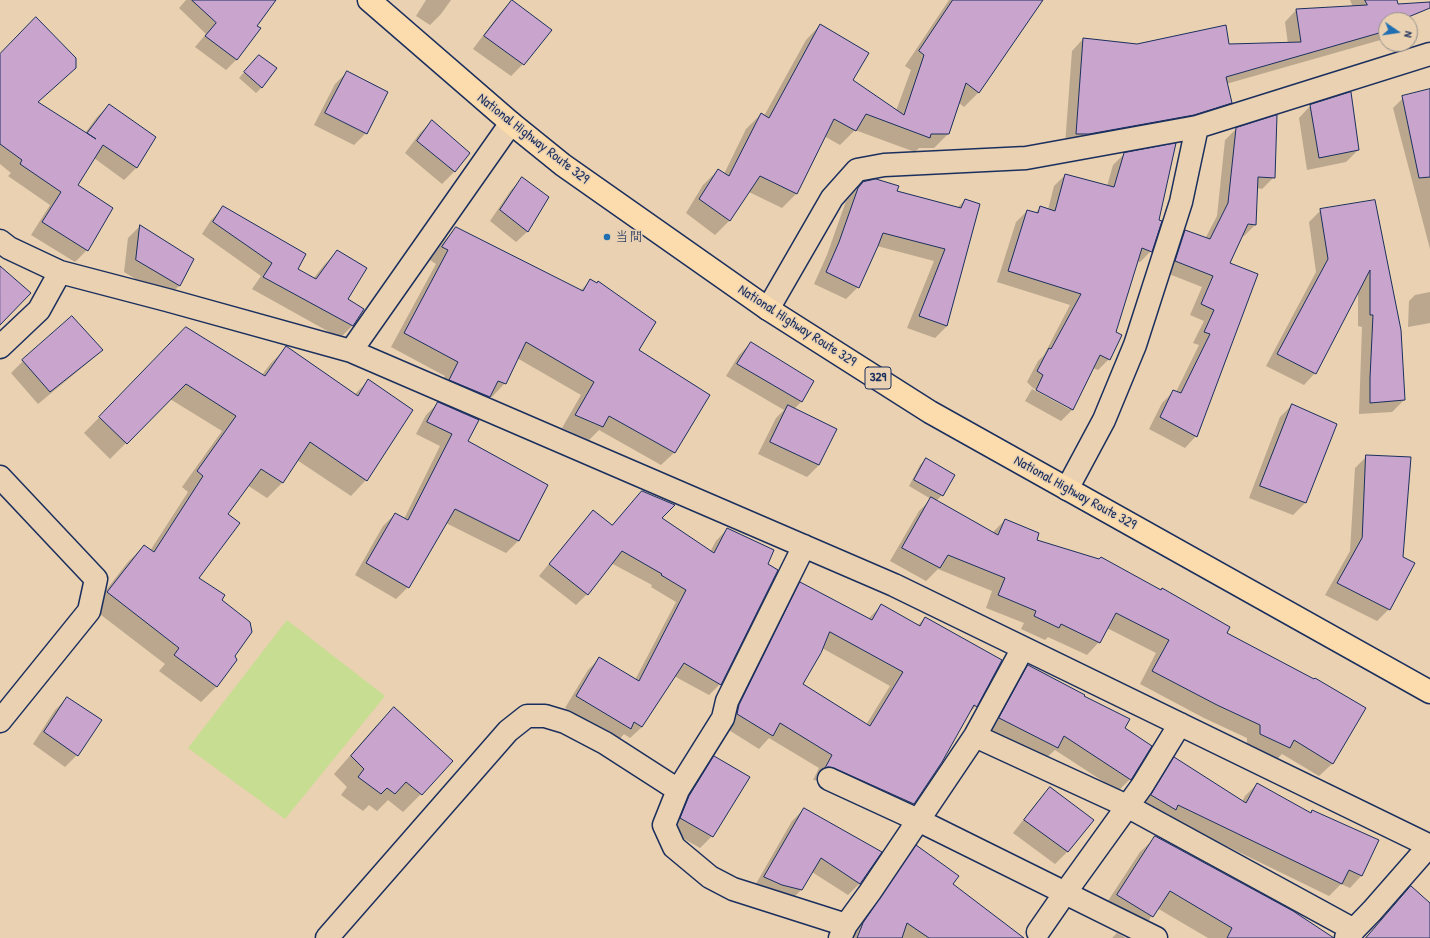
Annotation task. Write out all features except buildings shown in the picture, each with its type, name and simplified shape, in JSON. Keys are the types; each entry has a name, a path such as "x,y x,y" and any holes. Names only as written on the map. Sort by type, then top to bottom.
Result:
{"highway":[{"name":"National Highway Route 329","path":"368,0 511,123 563,165 768,309 930,412 1430,692"}],"street":[{"path":"768,309 832,198 857,170 884,165 1026,158 1197,128 1430,54"},
{"path":"351,351 511,123"},
{"path":"1067,489 1104,420 1135,345 1181,202 1197,128"},
{"path":"0,241 9,248 60,272 351,351 894,585 1430,846 1350,934 1126,806 975,736"},
{"path":"0,347 40,310 60,272"},
{"path":"0,476 96,579 89,611 0,721"},
{"path":"804,546 727,701 723,718 678,790 664,825 674,847 710,877 733,889 843,932 975,736 1023,648"},
{"path":"327,938 508,731 527,716 545,716 565,722 605,743 678,790"},
{"path":"1038,932 1126,806 1142,786 1180,724"},
{"path":"829,780 918,820 1156,938"}],"green space":[{"path":"287,620 385,696 285,819 188,748"}],"place":[{"name":"当間","path":"607,237"}]}
